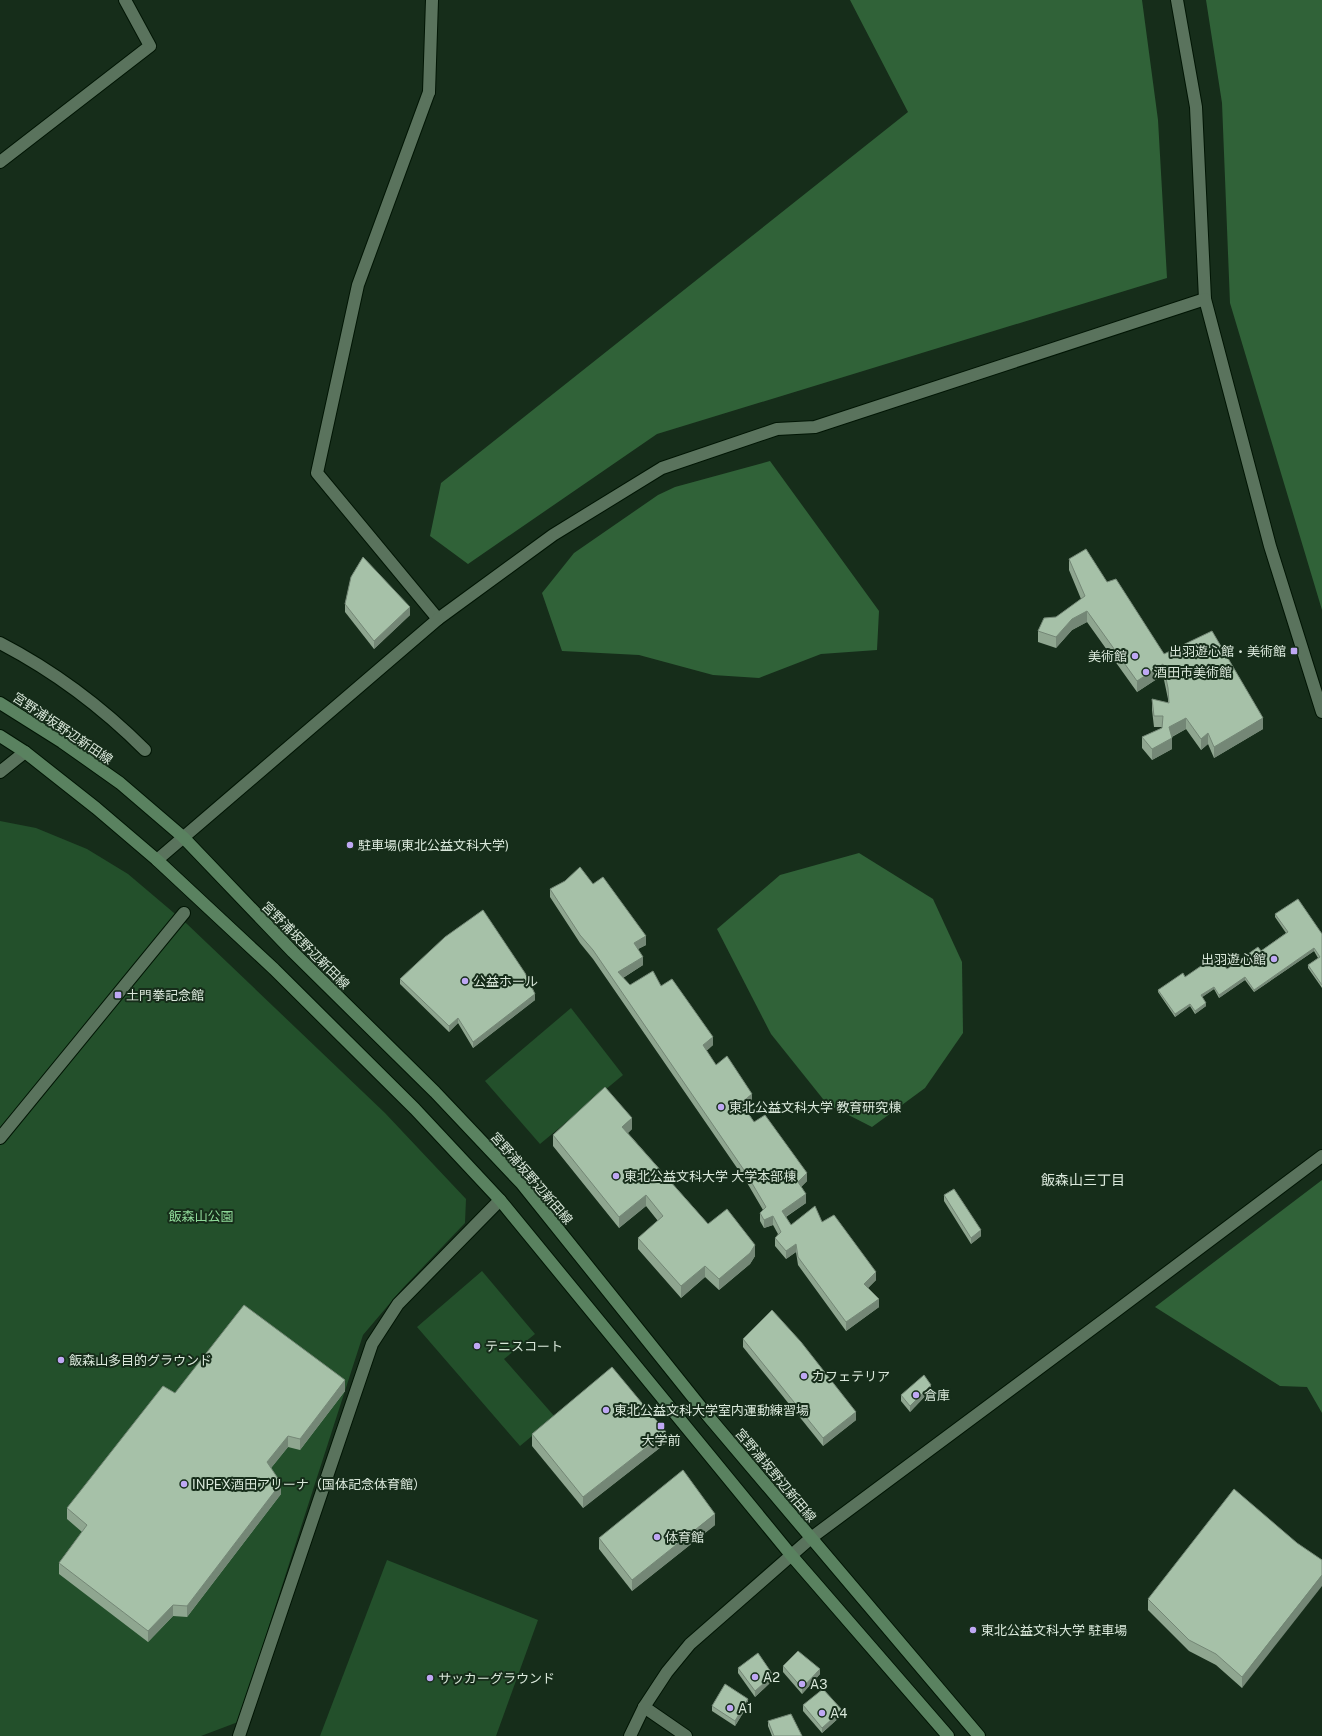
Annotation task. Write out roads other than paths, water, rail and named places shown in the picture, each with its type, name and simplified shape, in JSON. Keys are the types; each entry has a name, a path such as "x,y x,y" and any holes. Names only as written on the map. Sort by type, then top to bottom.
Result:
{"main road":[{"name":"宮野浦坂野辺新田線","path":"0,703 62,742 120,783 183,837 293,952 435,1092 522,1184 708,1416 979,1736"},
{"path":"0,736 25,752 96,808 157,860 274,969 415,1109 500,1200 791,1555 948,1736"}],"street":[{"path":"0,162 150,46 125,0"},
{"path":"432,0 429,92 358,285 316,473 438,619"},
{"path":"1177,0 1196,107 1205,299 1270,546 1322,712"},
{"path":"157,860 438,619 553,535 662,468 777,429 815,427 1205,299"},
{"path":"0,643 54,675 81,694 122,727 146,750"},
{"path":"0,772 25,752"},
{"path":"0,1138 184,913"},
{"path":"630,1736 644,1707 667,1672 690,1644 811,1538 1141,1293 1322,1156"},
{"path":"239,1736 372,1344 398,1304 500,1200"},
{"path":"644,1707 686,1736"}],"place":[{"name":"出羽遊心館・美術館","path":"1294,651"},
{"name":"美術館","path":"1135,656"},
{"name":"酒田市美術館","path":"1146,672"},
{"name":"駐車場(東北公益文科大学)","path":"350,845"},
{"name":"出羽遊心館","path":"1274,959"},
{"name":"公益ホール","path":"465,981"},
{"name":"土門拳記念館","path":"118,995"},
{"name":"東北公益文科大学 教育研究棟","path":"721,1107"},
{"name":"東北公益文科大学 大学本部棟","path":"616,1176"},
{"name":"テニスコート","path":"477,1346"},
{"name":"飯森山多目的グラウンド","path":"61,1360"},
{"name":"カフェテリア","path":"804,1376"},
{"name":"倉庫","path":"916,1395"},
{"name":"東北公益文科大学室内運動練習場","path":"606,1410"},
{"name":"大学前","path":"661,1426"},
{"name":"INPEX酒田アリーナ（国体記念体育館）","path":"184,1484"},
{"name":"体育館","path":"657,1537"},
{"name":"東北公益文科大学 駐車場","path":"973,1630"},
{"name":"A2","path":"755,1677"},
{"name":"サッカーグラウンド","path":"430,1678"},
{"name":"A3","path":"802,1684"},
{"name":"A1","path":"730,1708"},
{"name":"A4","path":"822,1713"}],"district":[{"name":"飯森山三丁目","path":"1083,1180"}],"park label":[{"name":"飯森山公園","path":"201,1216"}]}
